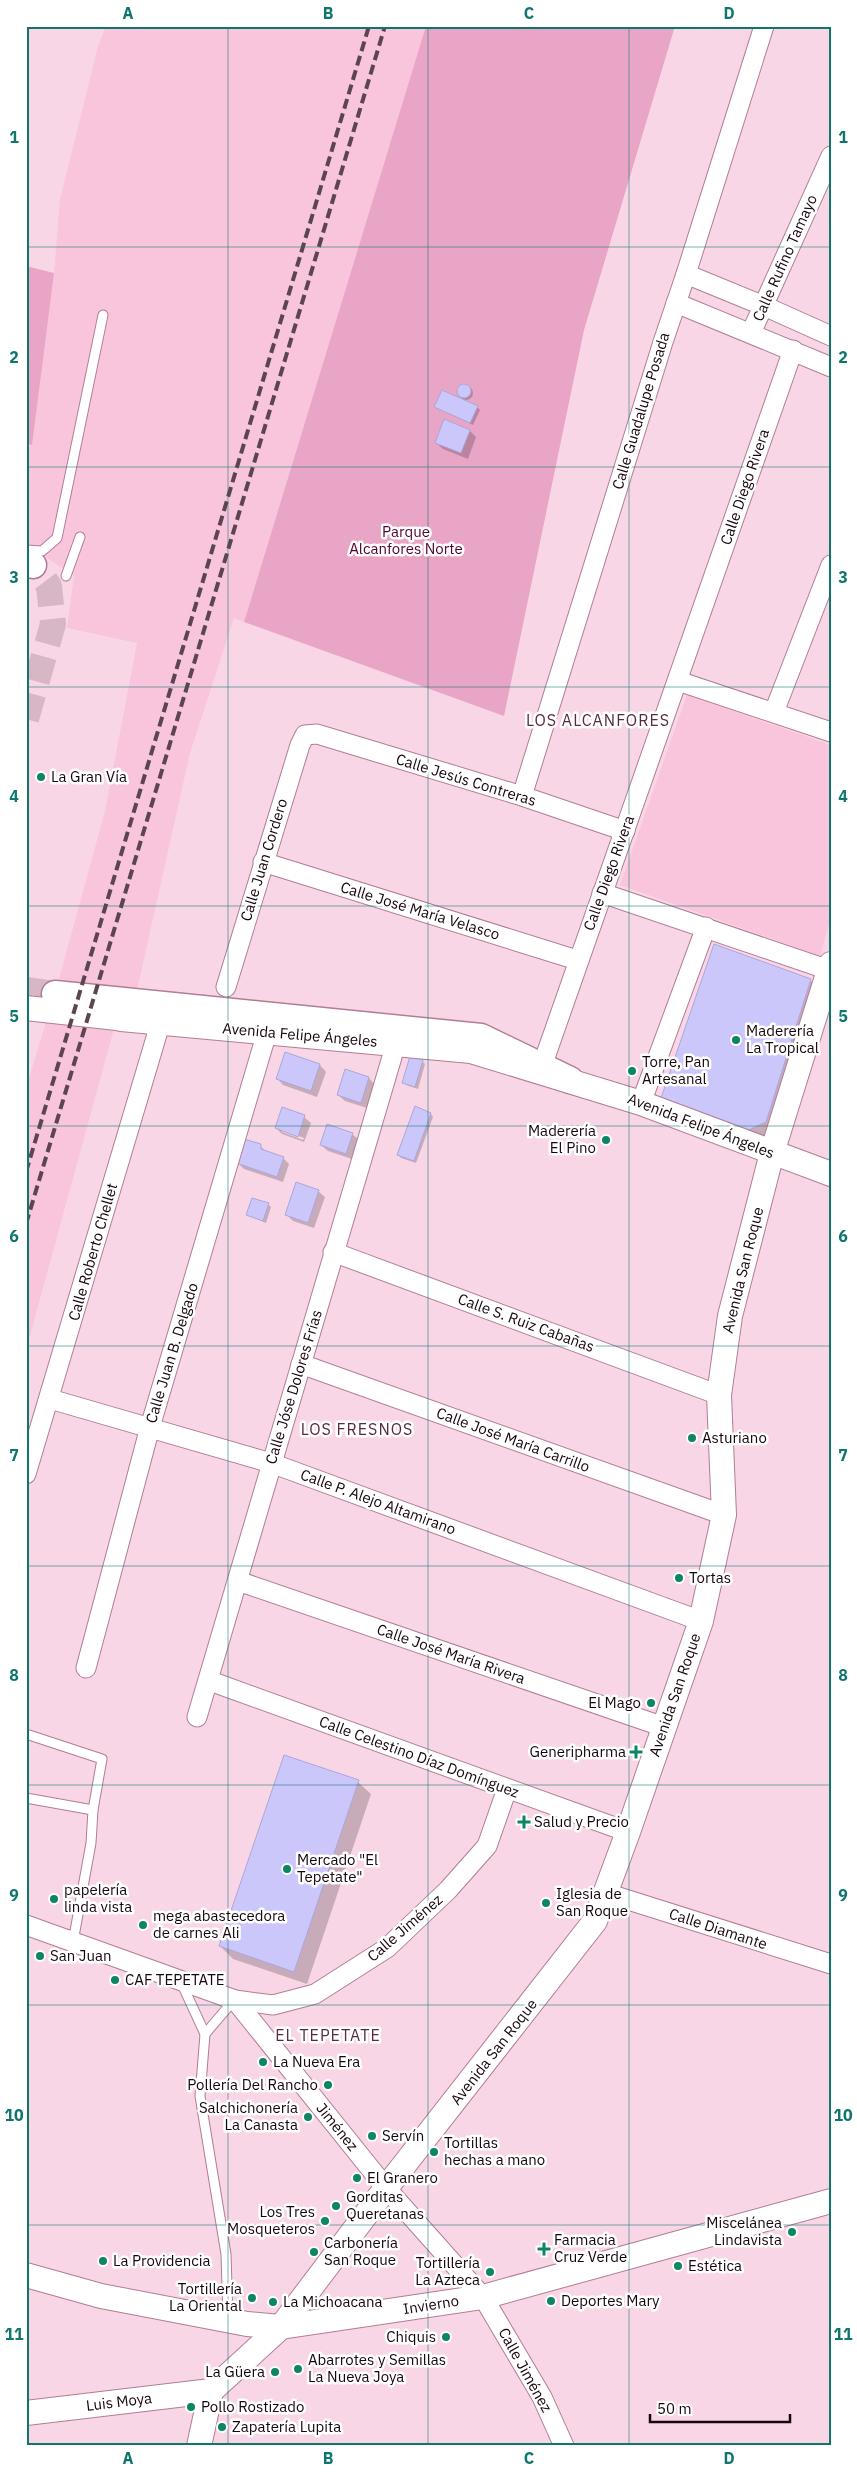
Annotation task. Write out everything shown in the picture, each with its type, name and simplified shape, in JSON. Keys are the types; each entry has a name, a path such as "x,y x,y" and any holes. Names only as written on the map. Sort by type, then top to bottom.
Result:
{"main road":[{"name":"Avenida Felipe Ángeles","path":"55,994 482,1036 570,1080"}],"street":[{"name":"Calle Guadalupe Posada","path":"522,796 764,26"},
{"name":"Calle Rufino Tamayo","path":"750,332 764,306 831,156"},
{"path":"686,274 831,336"},
{"path":"676,304 750,332 831,367"},
{"name":"Calle Diego Rivera","path":"542,1066 577,960 625,831 793,350"},
{"path":"774,712 831,565"},
{"path":"678,681 831,732"},
{"name":"Calle Jesús Contreras","path":"306,735 317,734 522,796 625,831"},
{"name":"Calle Juan Cordero","path":"226,987 300,745 306,735"},
{"name":"Calle José María Velasco","path":"263,862 577,960"},
{"path":"602,893 830,967"},
{"path":"641,1103 706,927"},
{"name":"Avenida San Roque","path":"211,2391 236,2366 281,2327 386,2188 595,1921 628,1832 700,1621 724,1516 719,1394 730,1316 772,1153 830,967"},
{"name":"Avenida Felipe Ángeles","path":"26,1008 471,1051 641,1103 831,1174"},
{"name":"Calle Roberto Chellet","path":"26,1474 50,1399 158,1031"},
{"name":"Calle Juan B. Delgado","path":"86,1668 150,1427 266,1039"},
{"name":"Calle Jóse Dolores Frías","path":"198,1717 210,1681 271,1463 392,1057"},
{"name":"Calle S. Ruiz Cabañas","path":"334,1252 719,1394"},
{"name":"Calle José María Carrillo","path":"301,1364 724,1516"},
{"name":"Calle P. Alejo Altamirano","path":"50,1399 271,1463 700,1621"},
{"name":"Calle José María Rivera","path":"238,1581 664,1726"},
{"name":"Calle Celestino Díaz Domínguez","path":"210,1681 507,1790 628,1832"},
{"name":"Calle Jiménez","path":"26,1925 235,2000 274,2005 315,1994 387,1948 448,1890 487,1846 507,1790"},
{"name":"Calle Diamante","path":"606,1893 831,1964"},
{"name":"Jiménez","path":"235,2000 386,2188 483,2297"},
{"name":"Invierno","path":"26,2275 101,2296 238,2323 281,2327 483,2297 831,2201"},
{"name":"Calle Jiménez","path":"483,2297 542,2397 564,2446"},
{"path":"236,2366 250,2349 238,2323"},
{"path":"199,2446 211,2391"},
{"name":"Luis Moya","path":"26,2413 211,2391"}],"lane":[{"path":"28,558 42,551 58,538 102,315"},
{"path":"66,576 80,537"},
{"path":"26,1734 102,1759 73,1942"},
{"path":"26,1798 93,1810"},
{"path":"180,1980 205,2034 200,2096 238,2323"},
{"path":"205,2034 235,2000"}],"shaded area":[{"path":"106,26 426,26 244,622 234,618 190,753 137,990 125,996 112,1036 26,1350 26,1088 57,986 105,811 137,643 67,628 74,576 26,544 26,475 54,273 60,200 98,46"},
{"path":"687,695 831,745 831,917 820,956 620,885"}],"green space":[{"name":"Parque Alcanfores Norte","path":"426,26 675,26 584,330 504,716 244,622"},
{"path":"26,266 54,273 32,445 26,443"}],"building":[{"path":"464,384 469,386 471,391 469,396 464,398 459,396 457,391 459,386"},
{"path":"442,390 478,406 470,423 434,407"},
{"path":"444,419 470,430 461,453 435,443"},
{"name":"Maderería La Tropical","path":"714,944 811,979 766,1122 744,1132 660,1101"},
{"path":"285,1052 320,1064 311,1091 276,1079"},
{"path":"410,1056 423,1060 415,1087 402,1083"},
{"path":"345,1069 369,1077 361,1103 337,1095"},
{"path":"415,1106 431,1113 414,1161 397,1155"},
{"path":"282,1107 305,1115 298,1137 275,1128"},
{"path":"327,1124 353,1133 346,1154 320,1145"},
{"path":"244,1139 261,1144 261,1149 284,1157 277,1177 236,1163"},
{"path":"296,1182 319,1190 308,1223 285,1215"},
{"path":"252,1198 269,1203 263,1221 246,1215"},
{"name":"Mercado \"El Tepetate\"","path":"284,1755 359,1780 294,1972 219,1946"}],"tunnel":[{"path":"26,719 53,624 49,586 33,565"},
{"path":"26,990 55,994"}],"railway":[{"path":"26,1172 369,26"},
{"path":"26,1224 385,26"}],"place":[{"name":"La Gran Vía","path":"41,777"},
{"name":"Maderería La Tropical","path":"736,1040"},
{"name":"Torre, Pan Artesanal","path":"632,1071"},
{"name":"Maderería El Pino","path":"606,1140"},
{"name":"Asturiano","path":"692,1438"},
{"name":"Tortas","path":"679,1578"},
{"name":"El Mago","path":"651,1703"},
{"name":"Generipharma","path":"636,1752"},
{"name":"Salud y Precio","path":"524,1822"},
{"name":"Mercado \"El Tepetate\"","path":"287,1869"},
{"name":"papelería linda vista","path":"54,1899"},
{"name":"Iglesia de San Roque","path":"546,1903"},
{"name":"mega abastecedora de carnes Ali","path":"143,1925"},
{"name":"San Juan","path":"40,1956"},
{"name":"CAF TEPETATE","path":"115,1980"},
{"name":"La Nueva Era","path":"263,2062"},
{"name":"Pollería Del Rancho","path":"328,2085"},
{"name":"Salchichonería La Canasta","path":"308,2117"},
{"name":"Servín","path":"372,2136"},
{"name":"Tortillas hechas a mano","path":"434,2152"},
{"name":"El Granero","path":"357,2178"},
{"name":"Gorditas Queretanas","path":"336,2206"},
{"name":"Los Tres Mosqueteros","path":"325,2221"},
{"name":"Miscelánea Lindavista","path":"792,2232"},
{"name":"Farmacia Cruz Verde","path":"544,2249"},
{"name":"Carbonería San Roque","path":"314,2252"},
{"name":"La Providencia","path":"103,2261"},
{"name":"Estética","path":"678,2266"},
{"name":"Tortillería La Azteca","path":"490,2272"},
{"name":"Tortillería La Oriental","path":"252,2298"},
{"name":"Deportes Mary","path":"551,2301"},
{"name":"La Michoacana","path":"273,2302"},
{"name":"Chiquis","path":"446,2337"},
{"name":"Abarrotes y Semillas La Nueva Joya","path":"298,2369"},
{"name":"La Güera","path":"275,2372"},
{"name":"Pollo Rostizado","path":"191,2407"},
{"name":"Zapatería Lupita","path":"222,2427"}],"district":[{"name":"LOS ALCANFORES","path":"598,720"},
{"name":"LOS FRESNOS","path":"357,1429"},
{"name":"EL TEPETATE","path":"328,2035"}]}
